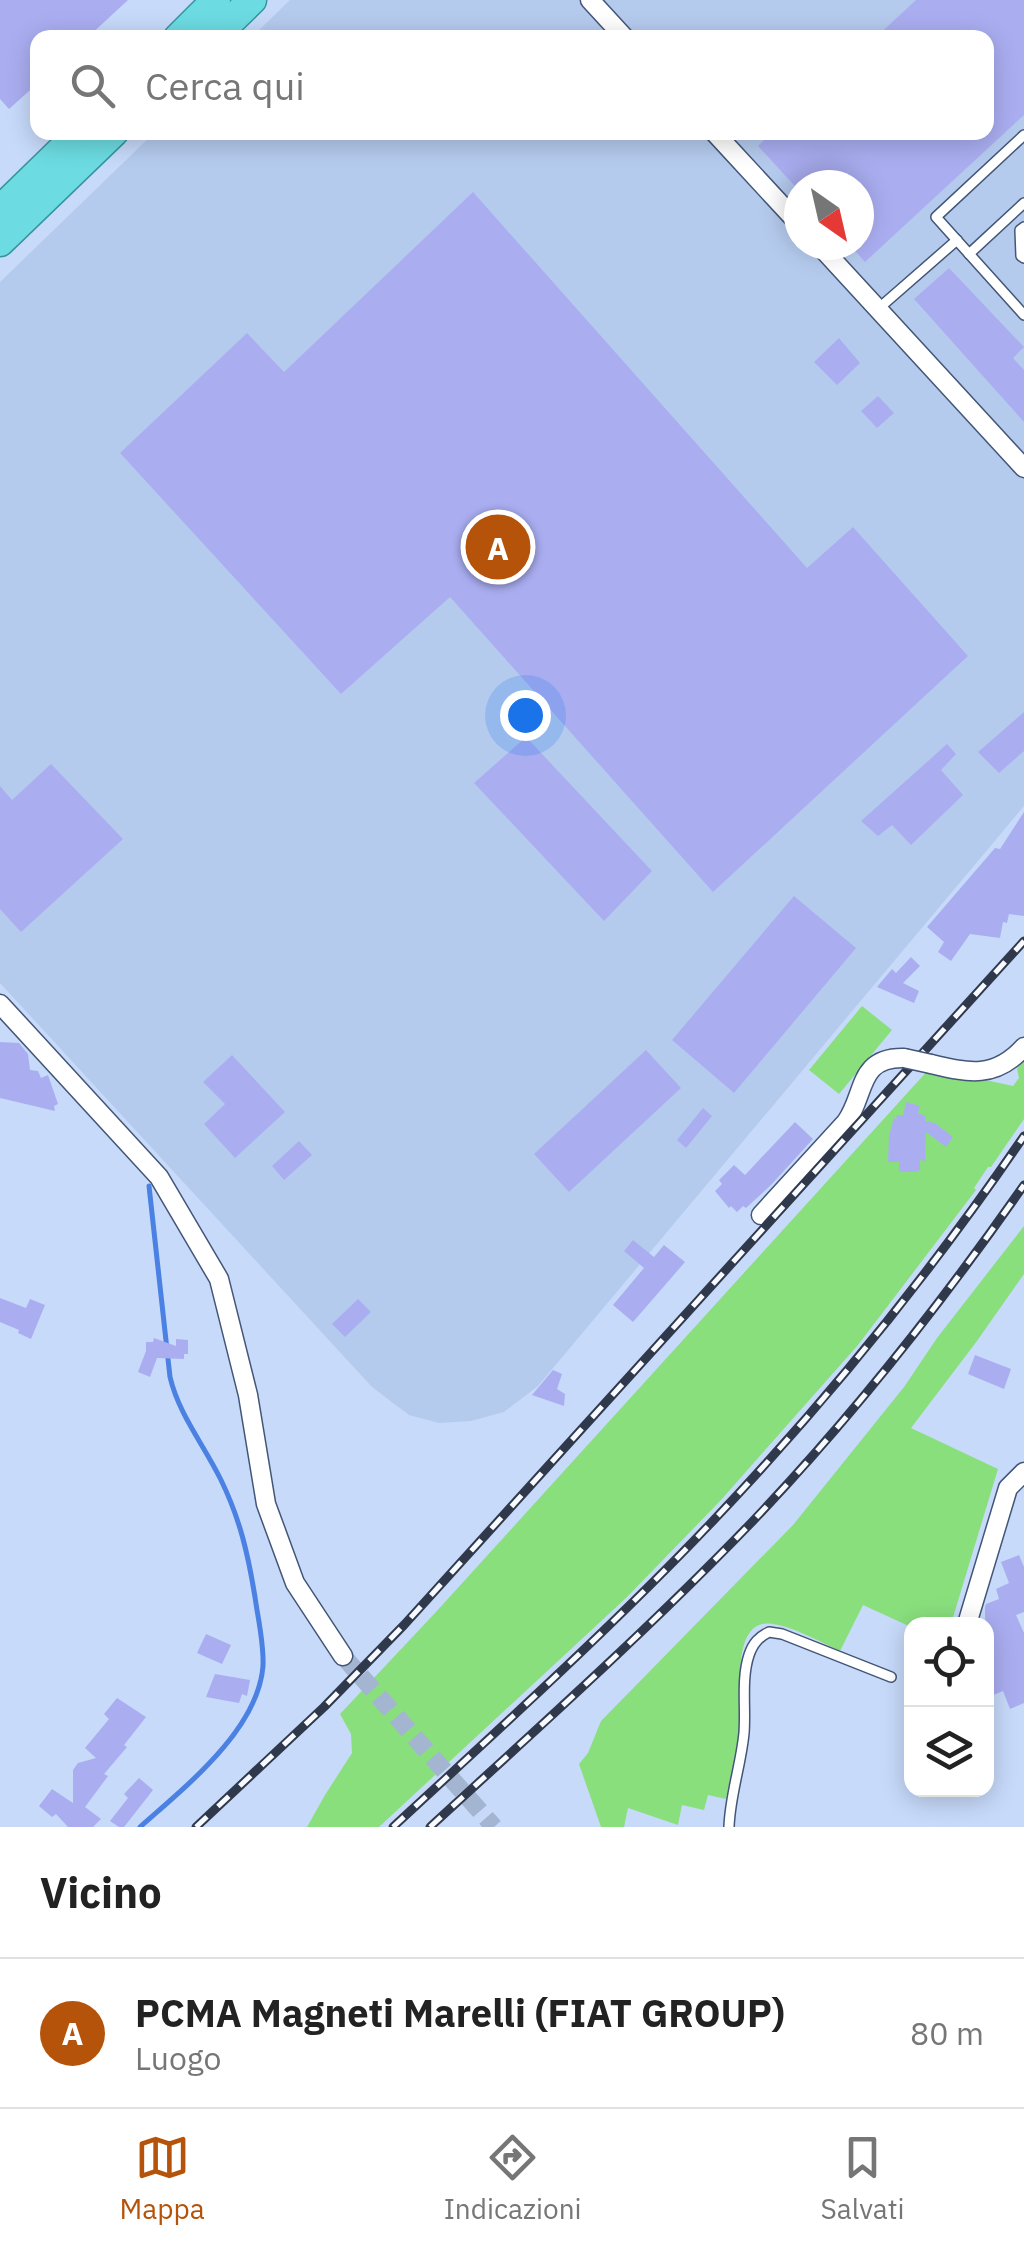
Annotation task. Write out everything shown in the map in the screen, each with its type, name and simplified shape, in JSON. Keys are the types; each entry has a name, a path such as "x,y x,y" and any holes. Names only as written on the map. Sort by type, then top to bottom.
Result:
{"highway":[{"path":"186,30 216,0"},
{"path":"221,30 252,0"},
{"path":"0,210 72,140"},
{"path":"0,242 106,140"}],"street":[{"path":"207,30 238,0"},
{"path":"590,0 618,30"},
{"path":"0,230 92,140"},
{"path":"721,140 784,208"},
{"path":"832,260 1024,468"},
{"path":"0,1004 159,1177 218,1279 248,1395 266,1504 295,1583 343,1656"},
{"path":"761,1216 846,1122 861,1083 882,1062 904,1058 967,1072 994,1069 1010,1062 1024,1047"},
{"path":"969,1617 1008,1488 1024,1472"}],"lane":[{"path":"1024,135 936,217 1024,315"},
{"path":"969,254 1024,203"},
{"path":"1024,226 1020,230 1024,258"},
{"path":"878,309 956,240"},
{"path":"730,1827 731,1800 744,1734 747,1664 756,1641 770,1632 782,1634 891,1678"}],"shaded area":[{"path":"290,0 1024,0 1024,806 538,1386 504,1412 471,1421 439,1423 409,1415 372,1387 0,983 0,282 147,140 994,140 994,30 259,30"}],"green space":[{"path":"862,1006 892,1030 839,1094 809,1070"},
{"path":"1024,1057 1024,1119 976,1190 858,1345 721,1500 626,1598 379,1827 307,1827 352,1753 351,1734 340,1714 930,1068 1013,1086"},
{"path":"1024,1226 1024,1274 911,1428 998,1469 953,1617 904,1617 904,1624 863,1605 840,1651 788,1628 759,1625 750,1632 741,1657 740,1729 726,1799 708,1795 704,1810 682,1805 678,1825 628,1808 624,1827 601,1827 579,1764 588,1753 601,1721 793,1525 904,1387"}],"building":[{"path":"0,0 128,0 96,30 30,30 30,90 9,109 0,99"},
{"path":"916,0 1024,0 1024,115 874,254 874,170 784,170 784,174 758,146 764,140 994,140 994,30 884,30"},
{"path":"473,192 807,568 853,527 968,656 713,892 450,597 341,694 120,453 247,333 284,372"},
{"path":"949,268 1024,347 1013,358 1024,370 1024,422 914,299"},
{"path":"839,338 860,363 837,385 814,362"},
{"path":"878,396 894,413 877,428 861,411"},
{"path":"1024,712 1024,751 999,773 978,752"},
{"path":"526,737 652,871 604,921 474,783"},
{"path":"947,744 956,754 941,770 963,795 911,845 892,825 878,836 861,821"},
{"path":"51,764 123,839 21,932 0,909 0,786 12,800"},
{"path":"1024,812 1024,916 1009,914 1000,938 970,934 951,961 938,952 944,942 927,927 995,848 1000,849"},
{"path":"794,896 856,948 734,1093 672,1040"},
{"path":"911,957 920,966 903,983 919,991 914,1003 877,987 892,969 896,973"},
{"path":"0,1042 19,1043 28,1054 30,1070 38,1071 41,1078 48,1075 58,1104 55,1111 0,1098"},
{"path":"646,1050 681,1088 569,1192 534,1154"},
{"path":"232,1055 285,1112 235,1158 204,1124 225,1104 203,1082"},
{"path":"906,1102 920,1106 918,1113 926,1116 925,1121 935,1123 953,1137 946,1147 926,1132 925,1161 920,1160 920,1170 916,1172 899,1172 899,1162 888,1162 894,1118 903,1115"},
{"path":"703,1108 712,1116 686,1148 677,1140"},
{"path":"795,1122 813,1139 746,1208 743,1206 737,1212 729,1208 715,1191 722,1184 719,1180 734,1165 745,1175"},
{"path":"299,1141 312,1155 284,1180 272,1166"},
{"path":"633,1240 654,1257 664,1245 685,1262 633,1322 613,1305 644,1268 624,1251"},
{"path":"0,1298 26,1308 30,1299 45,1305 31,1339 0,1322"},
{"path":"358,1299 371,1312 345,1337 332,1324"},
{"path":"154,1338 176,1346 176,1339 188,1340 188,1354 184,1354 184,1359 157,1358 150,1377 138,1372 146,1342 153,1342"},
{"path":"975,1355 1011,1369 1004,1389 968,1374"},
{"path":"553,1370 562,1374 557,1389 565,1394 564,1406 532,1395"},
{"path":"1019,1555 1024,1567 1024,1612 1016,1615 1024,1633 1024,1703 1010,1709 1003,1691 994,1695 994,1617 985,1617 986,1604 999,1599 996,1589 1009,1583 1001,1562"},
{"path":"206,1634 231,1645 222,1664 197,1653"},
{"path":"215,1674 250,1680 247,1696 242,1694 239,1703 206,1697"},
{"path":"117,1698 146,1717 85,1807 101,1819 93,1827 68,1827 56,1814 52,1817 39,1806 52,1789 73,1803 73,1770 78,1763 96,1758 85,1748 109,1719 104,1714"},
{"path":"139,1778 153,1790 124,1827 119,1827 110,1821 128,1798 124,1794"}],"waterway":[{"path":"140,1827 234,1735 258,1690 263,1666 252,1581 238,1523 221,1480 179,1404 170,1377 149,1186"}],"tunnel":[{"path":"343,1656 494,1827"}],"railway":[{"path":"196,1827 324,1707 404,1625 1024,941"},
{"path":"393,1827 594,1640 753,1478 914,1288 1024,1136"},
{"path":"430,1827 633,1639 788,1483 894,1359 1024,1185"}],"place":[{"name":"PCMA Magneti Marelli (FIAT GROUP)","path":"498,547"}]}
